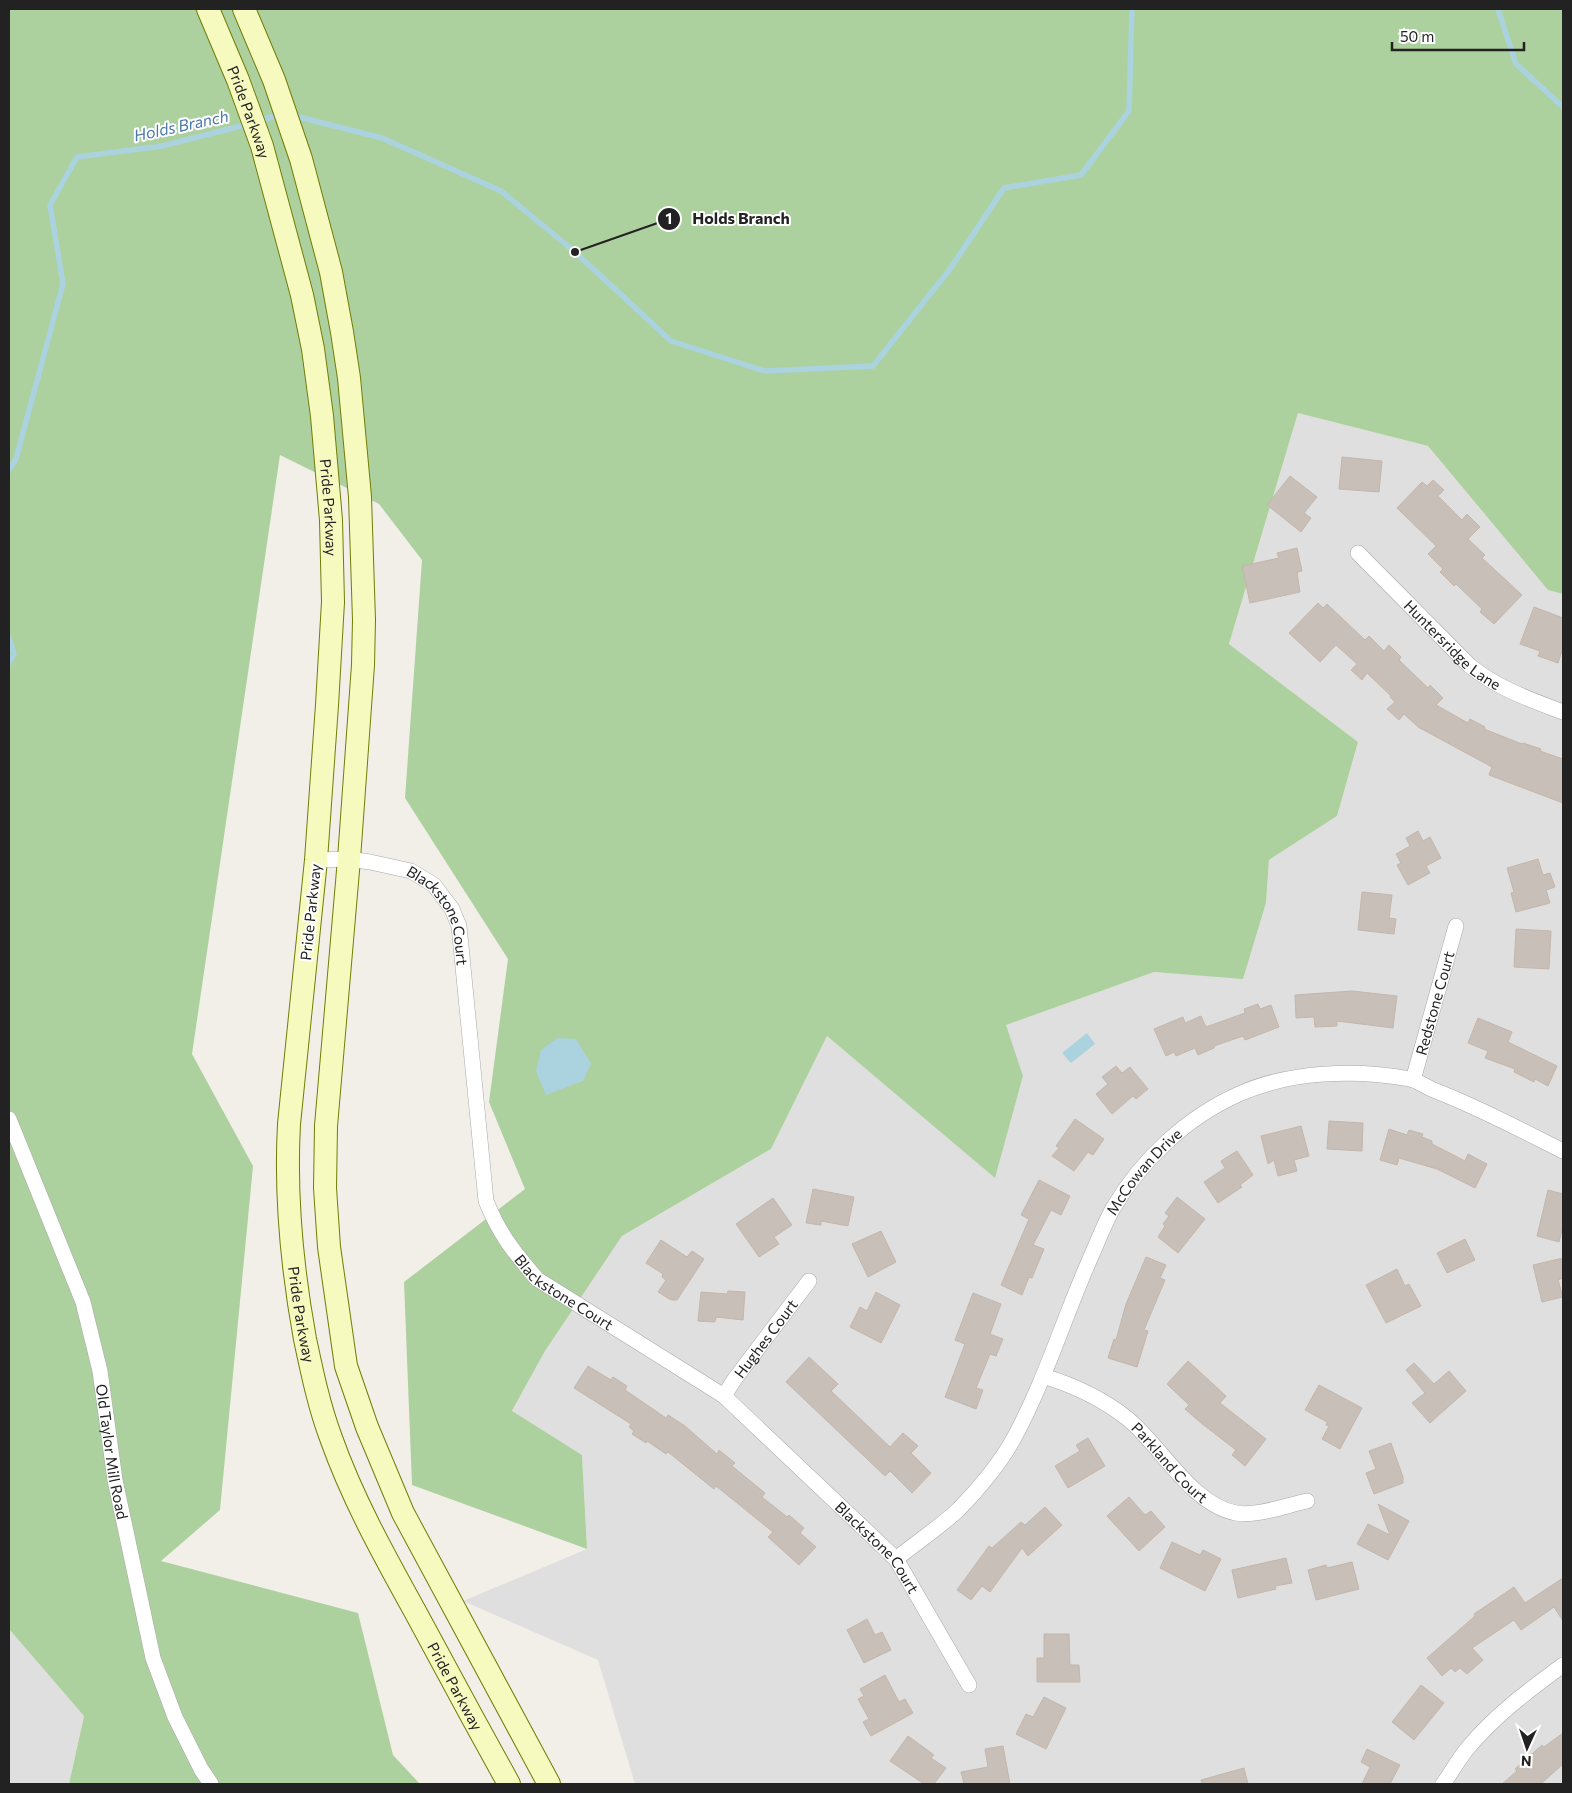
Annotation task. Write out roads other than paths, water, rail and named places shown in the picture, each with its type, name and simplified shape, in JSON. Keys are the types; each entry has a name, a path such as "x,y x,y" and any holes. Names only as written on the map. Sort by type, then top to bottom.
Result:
{"main road":[{"name":"Pride Parkway","path":"208,9 238,80 262,146 302,295 313,349 322,416 331,520 333,602 316,860 288,1124 286,1168 292,1260 314,1380 331,1438 367,1524 509,1784"},
{"name":"Pride Parkway","path":"244,9 274,80 301,159 331,272 349,378 357,457 362,542 363,665 349,859 326,1126 325,1188 329,1247 346,1366 367,1427 402,1513 549,1784"}],"street":[{"name":"Huntersridge Lane","path":"1358,553 1470,666 1487,680 1563,712"},
{"name":"Blackstone Court","path":"316,860 349,859 411,871 434,885 452,909 459,926 486,1201 498,1228 512,1251 537,1278 724,1396 896,1559 970,1685"},
{"name":"Redstone Court","path":"1413,1080 1456,926"},
{"name":"McCowan Drive","path":"896,1559 959,1509 987,1476 1013,1440 1043,1376 1085,1270 1112,1210 1134,1178 1157,1152 1180,1131 1209,1110 1240,1094 1275,1082 1332,1074 1375,1075 1413,1080 1433,1090 1466,1102 1563,1152"},
{"name":"Old Taylor Mill Road","path":"9,1119 82,1302 100,1371 114,1480 153,1658 175,1717 201,1769 211,1784"},
{"name":"Hughes Court","path":"724,1396 809,1281"},
{"name":"Parkland Court","path":"1043,1376 1062,1382 1102,1400 1129,1419 1188,1484 1209,1502 1237,1514 1252,1513 1307,1501"},
{"path":"1443,1784 1466,1750 1495,1719 1524,1694 1563,1665"}],"water":[{"path":"1087,1033 1095,1044 1071,1063 1062,1053"},
{"path":"557,1038 576,1039 591,1064 583,1081 546,1095 536,1071 541,1050"}],"waterway":[{"name":"Holds Branch","path":"291,115 382,138 501,191 575,252 671,341 764,371 873,366 950,269 1004,188 1081,175 1129,111 1132,9"},
{"name":"Holds Branch","path":"1498,9 1516,64 1563,107"},
{"name":"Holds Branch","path":"258,121 280,115"},
{"name":"Holds Branch","path":"9,470 16,459 63,284 50,205 77,157 162,146 249,124"},
{"name":"Holds Branch","path":"9,638 14,654 9,663"}],"place":[{"name":"Holds Branch","path":"575,252"}]}
